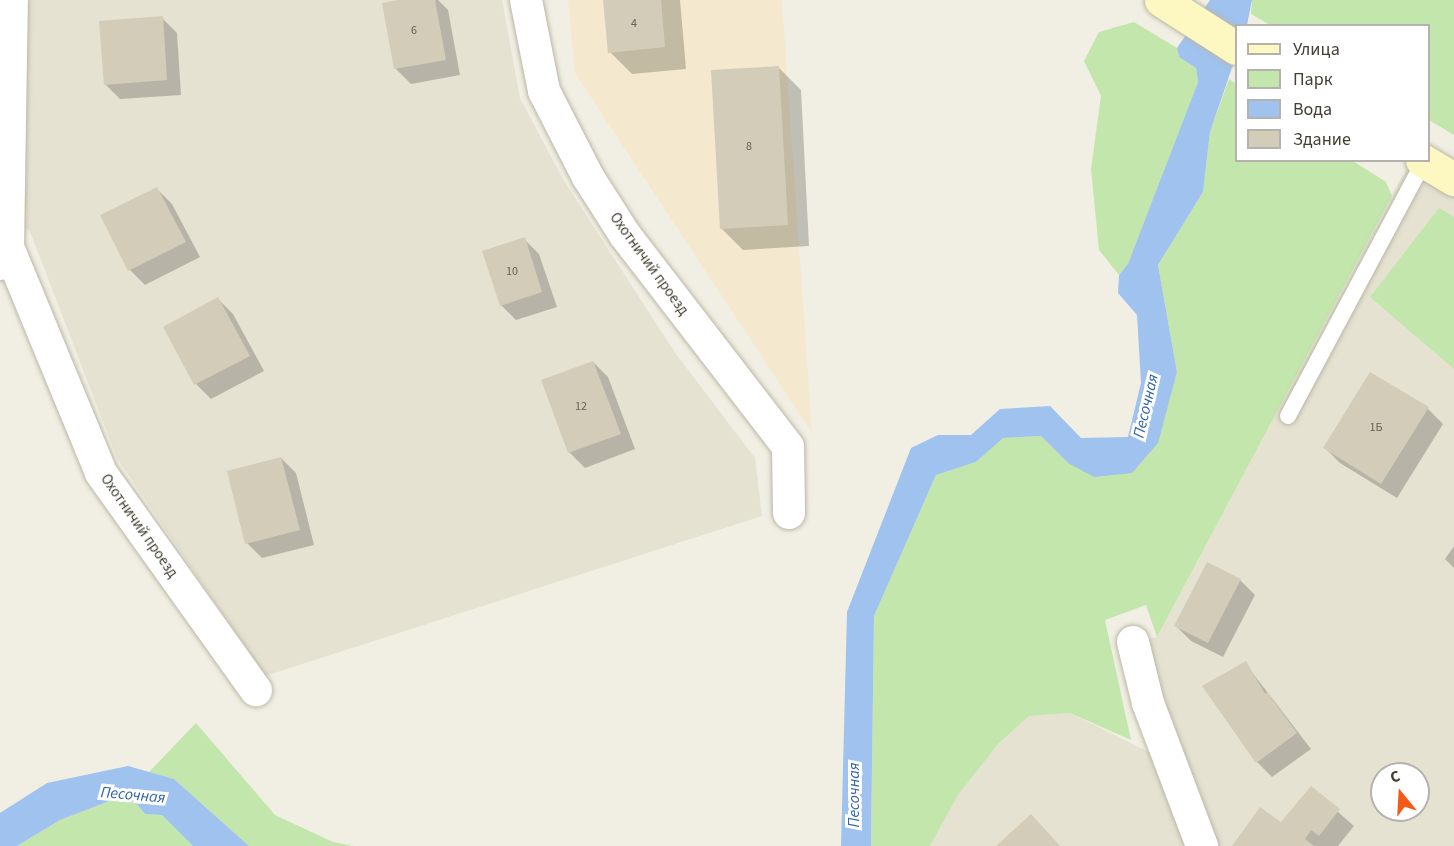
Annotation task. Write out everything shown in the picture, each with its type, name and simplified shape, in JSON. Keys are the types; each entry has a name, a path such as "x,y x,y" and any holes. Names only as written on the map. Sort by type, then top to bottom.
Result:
{"main road":[{"path":"1161,0 1235,47"},
{"path":"1425,162 1454,178"}],"street":[{"path":"4,256 12,0"},
{"name":"Охотничий проезд","path":"526,0 544,91 588,177 625,235 788,447 789,513"},
{"name":"Охотничий проезд","path":"4,256 101,473 256,690"},
{"path":"1133,642 1148,703 1202,846"}],"lane":[{"path":"1288,416 1422,162"}],"shaded area":[{"path":"0,0 502,0 520,98 564,181 676,354 755,458 762,516 265,676 117,458 29,229 0,227"},
{"path":"568,0 782,0 812,433 575,73"},
{"path":"1410,162 1454,179 1454,846 930,846 958,795 999,743 1029,716 1070,713 1169,762 1133,642 1157,637"}],"green space":[{"path":"1252,0 1454,0 1454,135 1430,121 1430,24 1268,24 1251,14"},
{"path":"1134,22 1177,48 1179,57 1196,68 1198,82 1128,265 1119,275 1099,250 1091,169 1101,96 1084,61 1099,32"},
{"path":"1229,79 1235,83 1235,162 1355,162 1386,182 1392,196 1157,637 1146,605 1105,620 1131,740 1070,713 1029,716 999,743 958,795 930,846 871,846 874,616 936,475 976,462 1002,438 1041,436 1068,463 1149,452 1157,443 1177,372 1158,265 1203,192 1210,132"},
{"path":"1439,208 1454,217 1454,369 1370,297"},
{"path":"196,723 275,815 333,842 354,846 249,846 174,779 149,772"},
{"path":"112,800 135,802 145,814 162,815 193,846 17,846 60,820"}],"water":[{"name":"Песочная","path":"1210,0 1252,0 1247,24 1235,24 1235,59 1210,132 1203,192 1158,265 1177,372 1158,443 1132,473 1094,477 1068,463 1041,436 1003,438 976,462 936,475 874,616 871,846 841,846 847,612 911,448 938,435 971,435 1000,409 1050,406 1081,438 1128,437 1141,383 1137,315 1118,293 1119,275 1128,264 1198,82 1196,68 1179,57 1177,48"},
{"name":"Песочная","path":"128,766 174,779 249,846 193,846 162,815 145,814 135,802 112,800 60,820 17,846 0,846 0,813 47,783"}],"building":[{"path":"398,0 435,0 446,60 394,69 382,3"},
{"path":"603,0 661,0 665,47 608,53"},
{"path":"163,16 167,80 104,85 99,21"},
{"path":"779,66 788,225 720,229 711,70"},
{"path":"157,187 186,242 128,271 100,215"},
{"path":"525,237 542,292 500,306 482,251"},
{"path":"218,297 250,356 194,385 163,327"},
{"path":"593,361 621,434 568,453 541,380"},
{"path":"1370,372 1429,407 1381,484 1323,448"},
{"path":"281,457 300,530 245,544 227,471"},
{"path":"1207,562 1241,579 1208,643 1174,626"},
{"path":"1246,661 1265,694 1267,692 1297,733 1256,763 1202,686"},
{"path":"1311,786 1340,809 1319,836 1311,830 1305,839 1314,846 1232,846 1260,807 1281,822"},
{"path":"1031,814 1060,846 996,846"}]}
